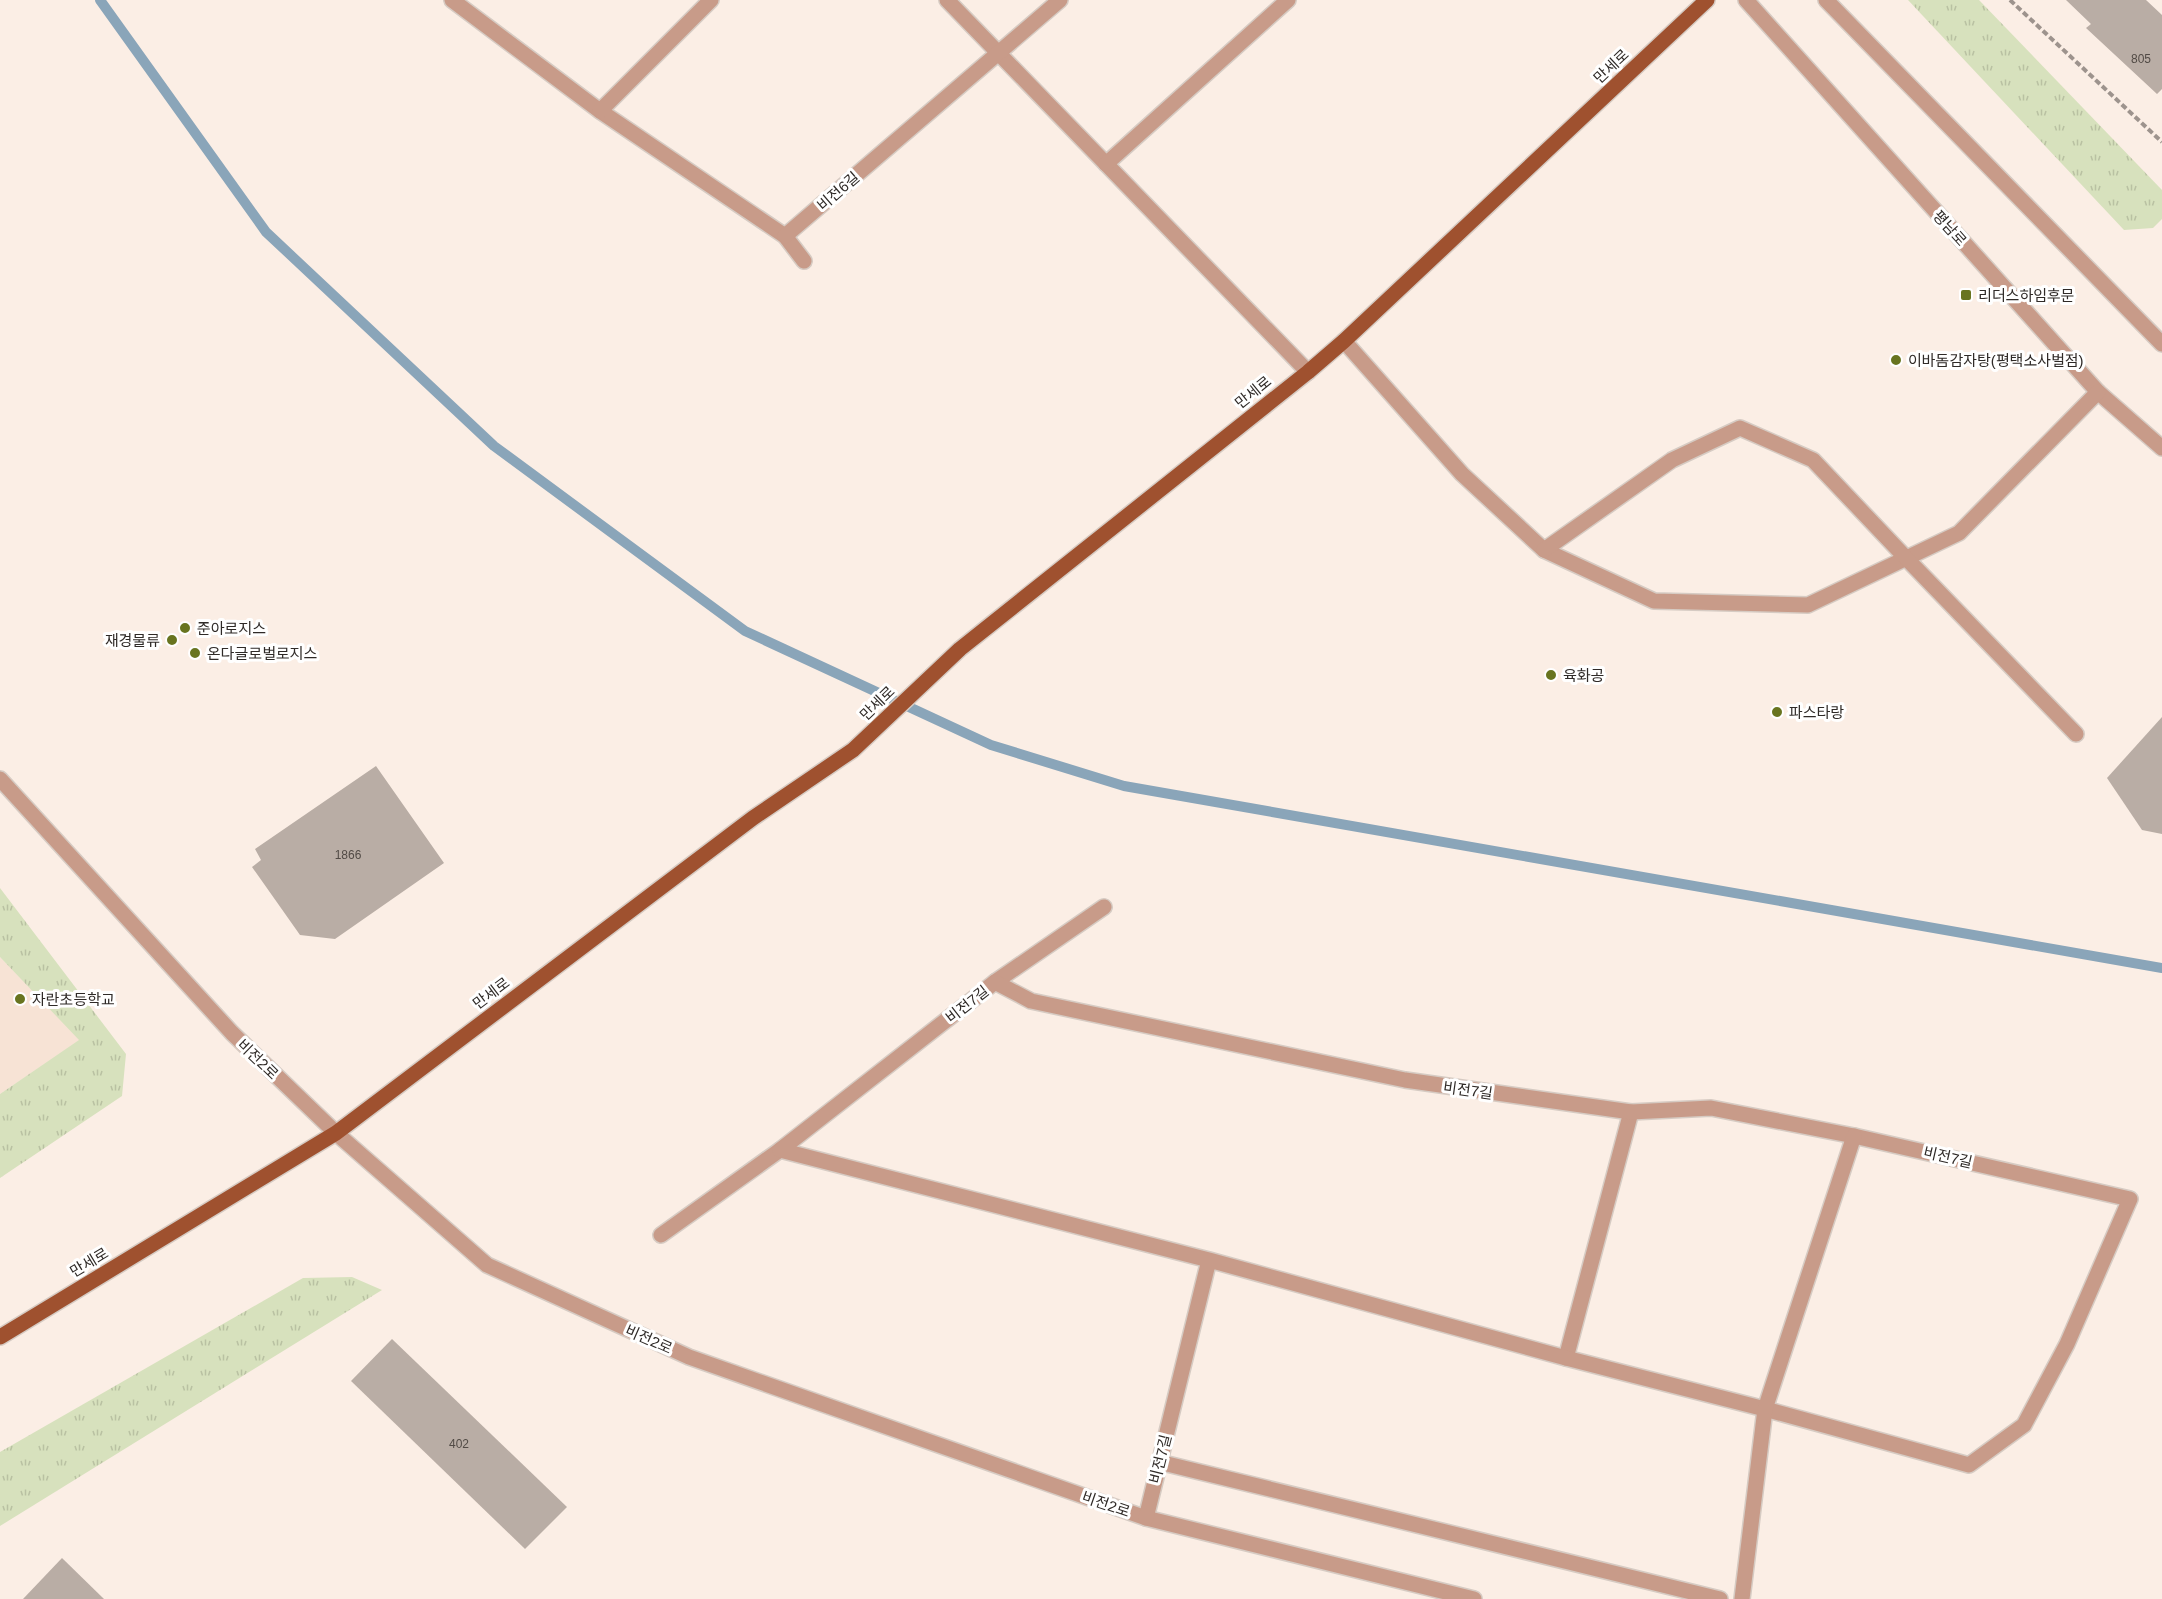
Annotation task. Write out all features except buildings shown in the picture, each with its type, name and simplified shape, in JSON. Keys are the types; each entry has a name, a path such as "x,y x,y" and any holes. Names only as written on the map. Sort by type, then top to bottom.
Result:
{"main road":[{"name":"만세로","path":"0,1337 336,1133 753,818 854,750 960,649 1344,341 1707,0"}],"street":[{"path":"452,0 600,111 785,236 804,261"},
{"path":"600,111 711,0"},
{"path":"947,0 1308,372"},
{"name":"비전6길","path":"785,236 1060,0"},
{"path":"1106,164 1288,0"},
{"name":"평남로","path":"1746,0 2098,392 2162,448"},
{"path":"1826,0 2162,344"},
{"path":"1344,341 1462,474 1544,550 1654,601 1808,605 1959,533 2098,392"},
{"path":"1544,550 1672,460 1740,428 1813,460 2076,734"},
{"name":"비전2로","path":"0,779 232,1033 336,1133 487,1265 689,1357 1146,1518 1474,1599"},
{"path":"995,982 1104,907"},
{"name":"비전7길","path":"995,982 1031,1001 1405,1080 1631,1112 1711,1108 1854,1136 2130,1199 2067,1344 2024,1425 1969,1465 1209,1260 780,1150 995,982"},
{"path":"1566,1358 1631,1112"},
{"path":"1742,1599 1765,1409 1854,1136"},
{"path":"661,1235 780,1150"},
{"name":"비전7길","path":"1146,1518 1209,1260"},
{"path":"1159,1462 1720,1599"}],"path":[{"path":"2010,0 2162,142"}],"shaded area":[{"name":"자란초등학교","path":"0,957 80,1040 0,1094"}],"green space":[{"path":"1908,0 1979,0 2162,190 2162,219 2153,228 2124,230"},
{"path":"0,888 126,1054 122,1096 0,1178 0,1094 79,1040 0,957"},
{"path":"352,1277 382,1290 0,1526 0,1452 303,1278"}],"waterway":[{"path":"100,0 266,232 494,446 745,631 991,745 1124,786 2162,968"}],"place":[{"name":"리더스하임후문","path":"1966,295"},
{"name":"이바돔감자탕(평택소사벌점)","path":"1896,360"},
{"name":"준아로지스","path":"185,628"},
{"name":"재경물류","path":"172,640"},
{"name":"온다글로벌로지스","path":"195,653"},
{"name":"육화공","path":"1551,675"},
{"name":"파스타랑","path":"1777,712"},
{"name":"자란초등학교","path":"20,999"}]}
